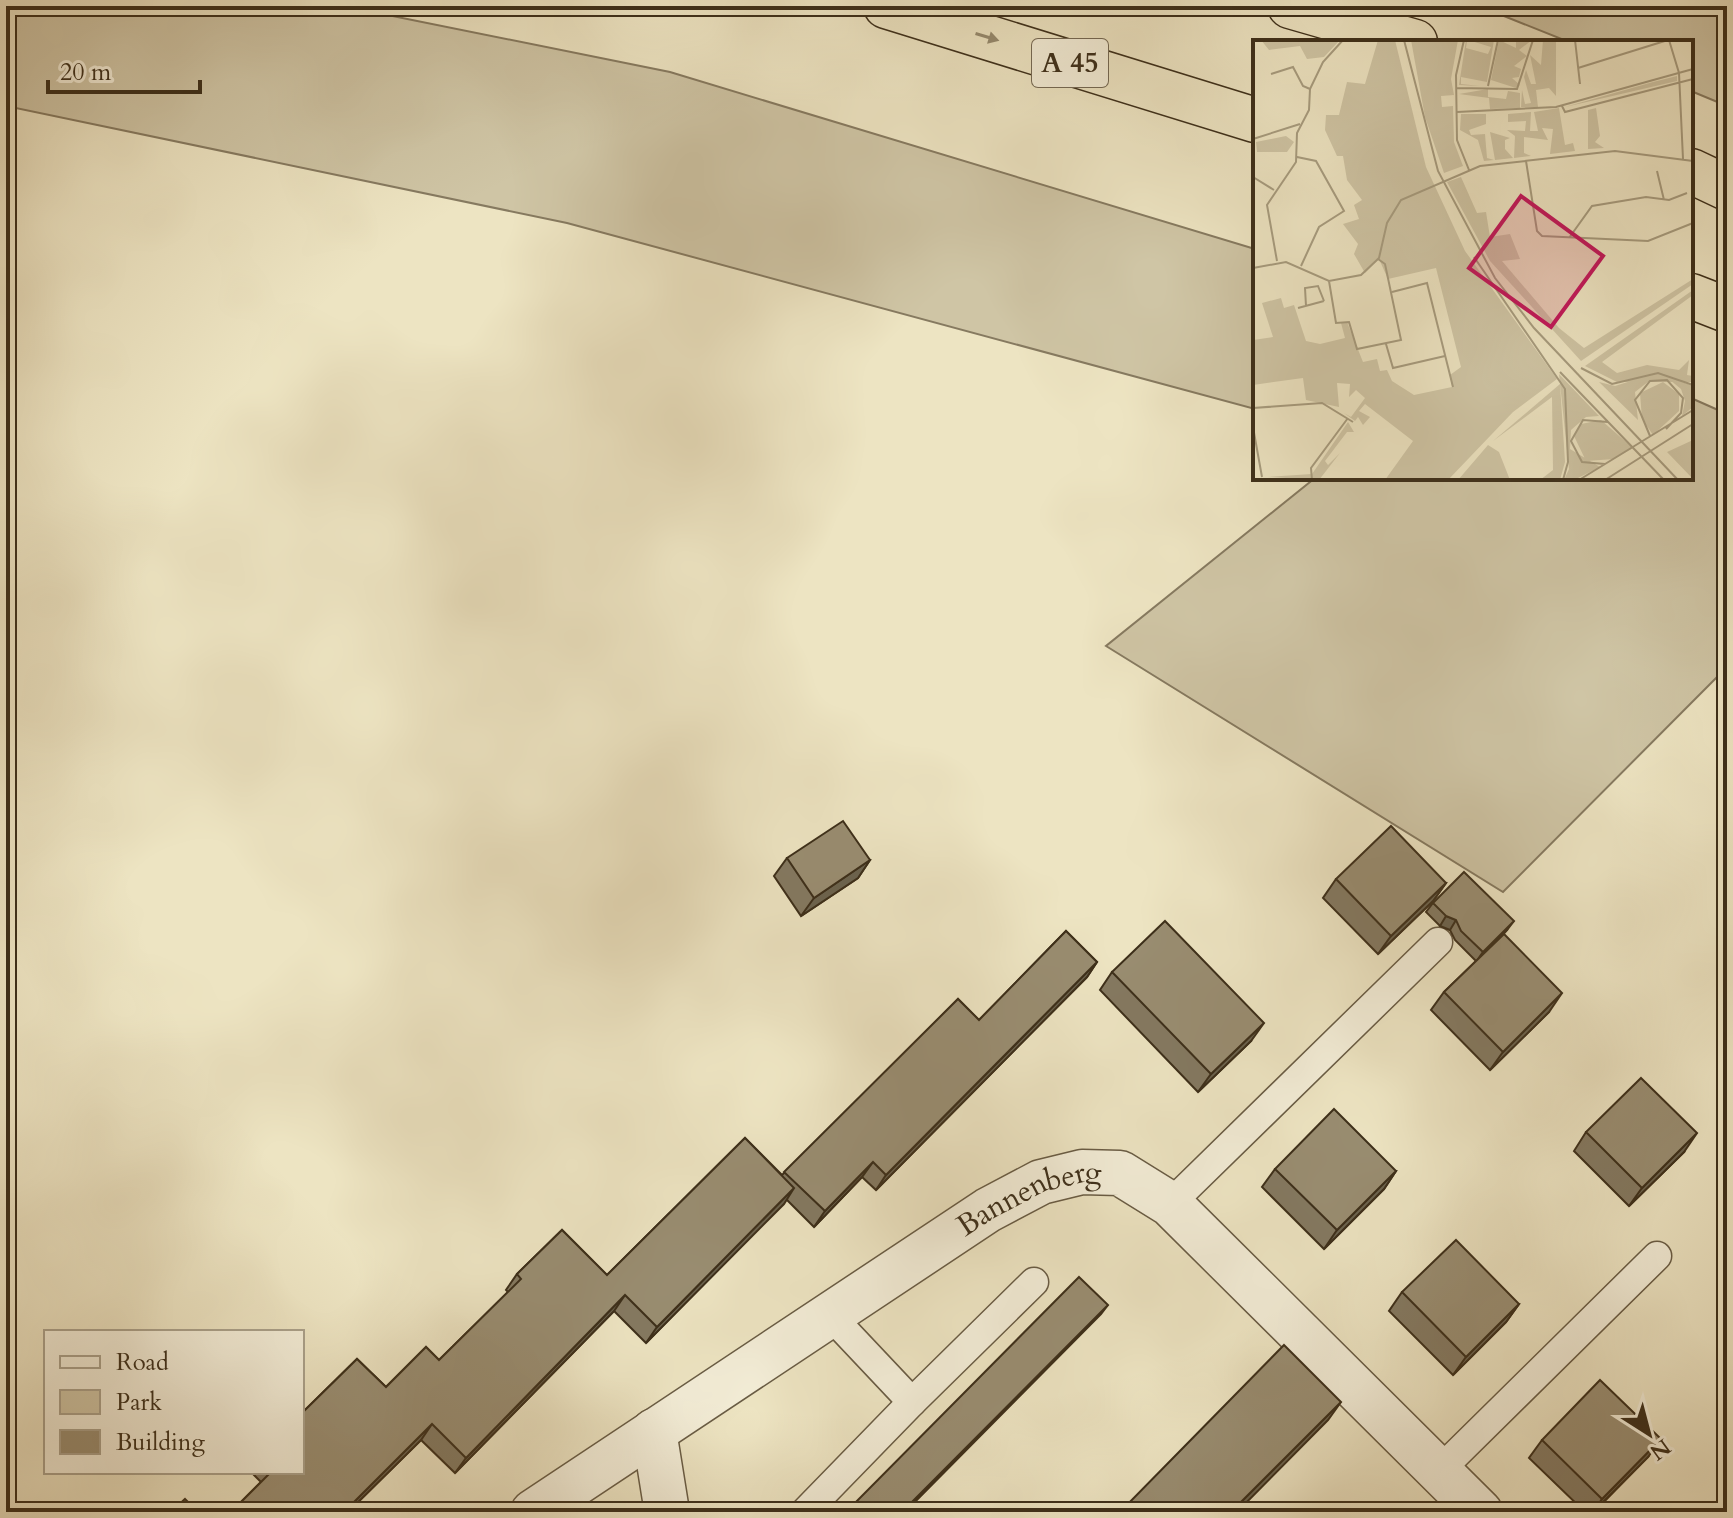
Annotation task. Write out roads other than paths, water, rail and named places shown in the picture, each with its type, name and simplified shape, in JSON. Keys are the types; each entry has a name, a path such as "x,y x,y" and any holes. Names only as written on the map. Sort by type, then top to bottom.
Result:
{"highway":[{"name":"A 45","path":"886,6 1253,119"},
{"path":"1290,6 1408,40"},
{"path":"1342,6 1411,40"},
{"path":"1693,172 1727,188"},
{"path":"1693,297 1727,310"}],"street":[{"name":"Bannenberg","path":"533,1512 988,1210 1041,1182 1082,1172 1120,1173 1170,1204 1480,1512"},
{"path":"654,1431 667,1512"}],"lane":[{"path":"1170,1204 1438,942"},
{"path":"1439,1471 1657,1256"},
{"path":"805,1512 1034,1282"},
{"path":"829,1314 912,1402"}]}
